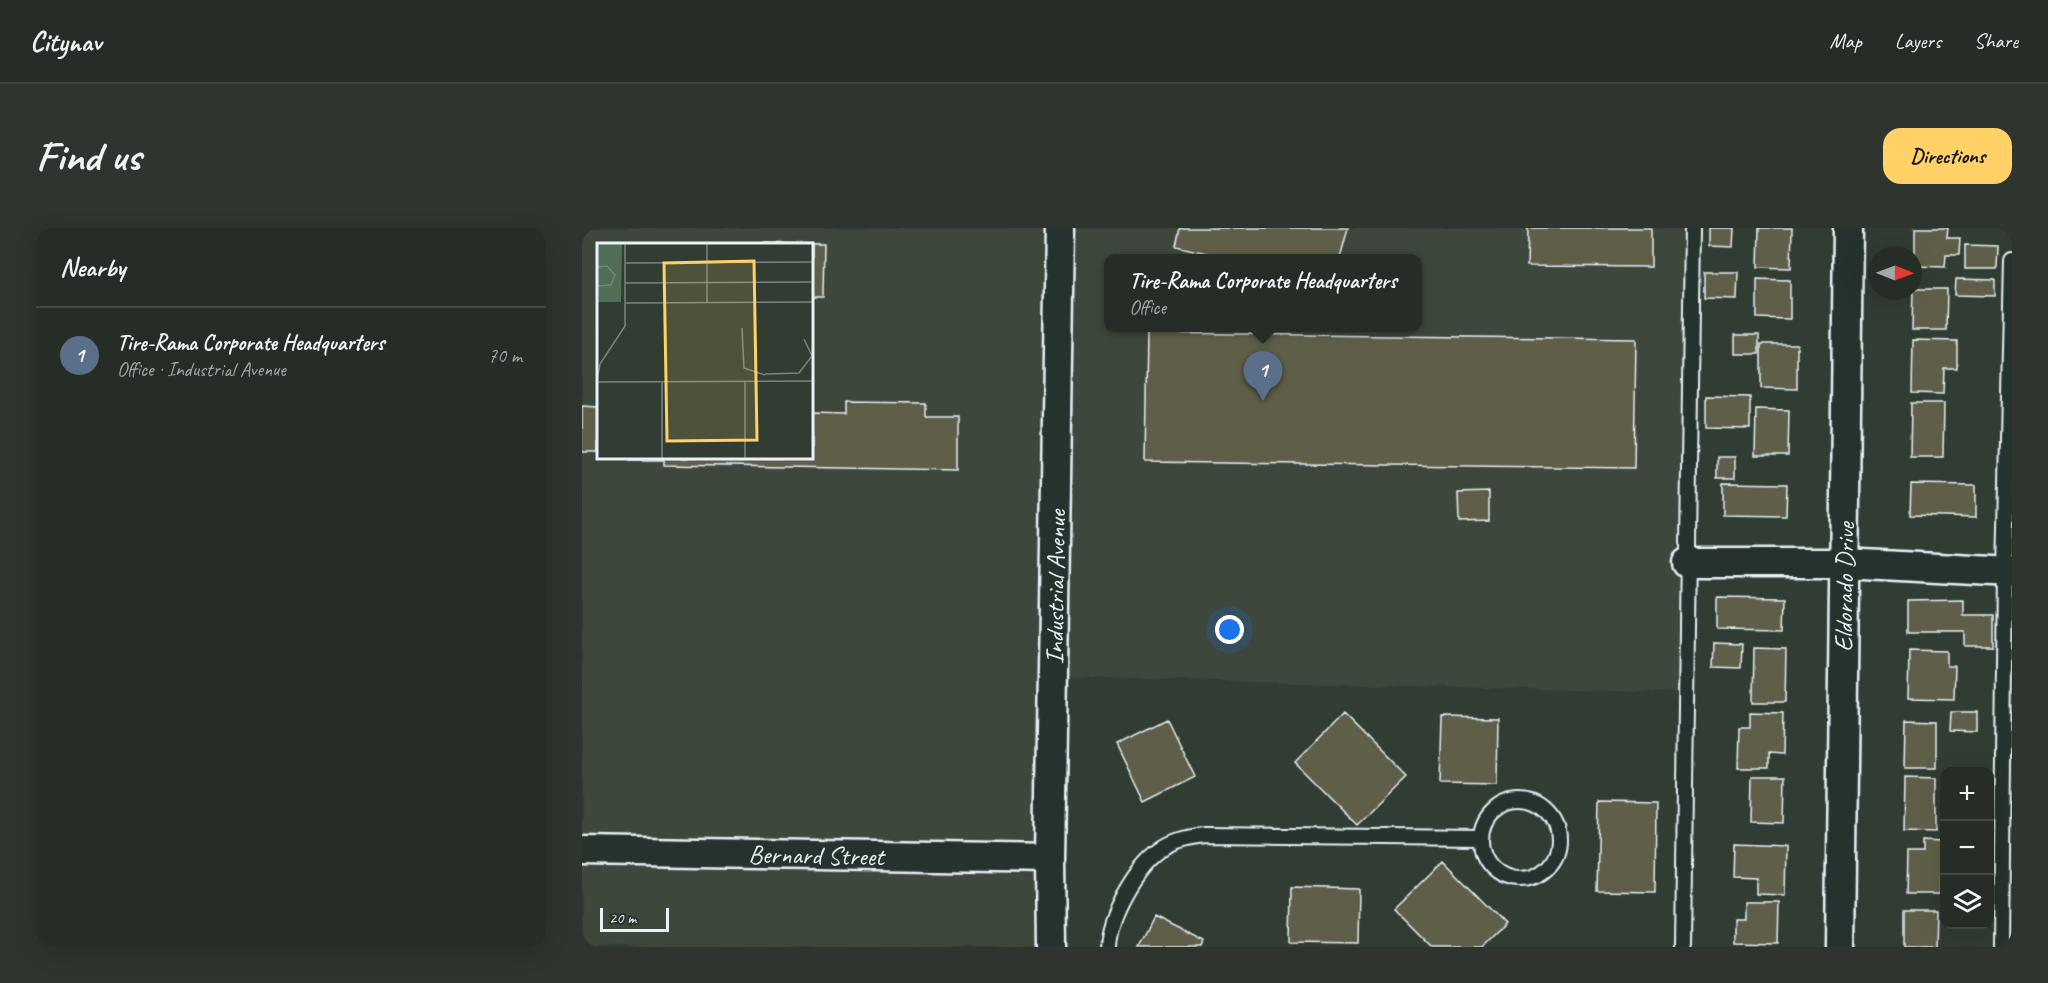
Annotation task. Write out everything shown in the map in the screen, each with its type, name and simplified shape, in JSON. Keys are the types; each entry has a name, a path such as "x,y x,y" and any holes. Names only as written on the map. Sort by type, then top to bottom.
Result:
{"street":[{"name":"Industrial Avenue","path":"1051,947 1050,860 1060,228"},
{"name":"Eldorado Drive","path":"1840,947 1848,228"},
{"path":"1687,563 1844,563 2008,572"},
{"name":"Bernard Street","path":"582,851 1050,860"}],"lane":[{"path":"1683,947 1692,228"},
{"path":"2001,947 2012,261"},
{"path":"1514,801 1527,801 1539,805 1549,813 1560,837 1553,862 1544,872 1532,878 1518,880 1505,877 1486,860 1481,838 1485,823 1492,813 1502,805 1514,801"},
{"path":"1107,947 1116,910 1143,864 1162,848 1184,838 1204,835 1481,838"}],"shaded area":[{"path":"582,228 1692,228 1685,693 1053,677 1050,947 582,947"}],"building":[{"path":"1180,228 1348,228 1341,254 1211,254 1176,246"},
{"path":"1528,228 1651,228 1651,267 1527,266"},
{"path":"1709,228 1734,228 1733,247 1709,246"},
{"path":"1759,228 1792,228 1791,268 1758,267"},
{"path":"1915,228 1948,228 1947,238 1960,238 1959,255 1946,255 1945,267 1922,266 1922,246 1915,246"},
{"path":"813,244 824,244 823,297 813,297"},
{"path":"1965,245 1998,246 1997,269 1965,269"},
{"path":"1704,272 1738,272 1737,299 1704,298"},
{"path":"1757,279 1790,280 1790,319 1757,318"},
{"path":"1956,279 1995,280 1995,296 1955,295"},
{"path":"1922,289 1947,289 1946,330 1912,330 1913,300 1922,300"},
{"path":"1147,333 1636,339 1634,468 1145,462"},
{"path":"1735,335 1759,335 1759,354 1735,354"},
{"path":"1913,340 1957,341 1957,368 1944,368 1943,394 1912,393"},
{"path":"1761,344 1797,344 1797,389 1761,388"},
{"path":"1706,396 1750,397 1750,429 1706,428"},
{"path":"844,402 926,403 926,417 958,417 958,470 664,465 664,460 629,460 813,459 813,413 844,414"},
{"path":"1911,403 1944,403 1943,457 1910,457"},
{"path":"582,406 597,407 597,452 582,452"},
{"path":"1756,409 1789,410 1788,456 1755,456"},
{"path":"1717,457 1735,457 1735,478 1717,478"},
{"path":"1723,483 1787,484 1786,516 1723,515"},
{"path":"1911,484 1976,485 1976,517 1910,515"},
{"path":"1489,492 1489,521 1459,522 1458,493"},
{"path":"1717,597 1785,598 1784,630 1717,629"},
{"path":"1963,600 1963,615 1993,615 1993,646 1965,646 1965,632 1908,632 1908,601"},
{"path":"1714,643 1742,644 1741,668 1713,667"},
{"path":"1754,648 1786,649 1785,702 1753,702"},
{"path":"1909,650 1947,651 1947,666 1955,666 1954,699 1908,698"},
{"path":"1750,712 1783,713 1782,755 1769,754 1769,768 1738,768 1739,727 1750,727"},
{"path":"1951,712 1977,712 1977,732 1950,731"},
{"path":"1343,714 1406,777 1357,825 1295,763"},
{"path":"1442,717 1498,718 1497,785 1440,784"},
{"path":"1167,719 1195,777 1145,802 1117,744"},
{"path":"1906,720 1937,721 1937,768 1905,768"},
{"path":"1752,776 1785,776 1784,823 1751,822"},
{"path":"1905,777 1936,778 1936,832 1904,831"},
{"path":"1599,802 1656,803 1655,892 1597,891"},
{"path":"1923,841 1940,842 1940,894 1906,894 1907,853 1923,853"},
{"path":"1734,844 1786,846 1785,895 1756,894 1756,878 1733,877"},
{"path":"1443,861 1505,924 1482,947 1432,947 1394,909"},
{"path":"1292,887 1359,889 1358,943 1291,942"},
{"path":"1744,902 1779,902 1778,943 1733,942 1733,919 1744,919"},
{"path":"1904,910 1936,910 1935,947 1904,947"},
{"path":"1154,917 1204,942 1202,947 1139,947"}],"place":[{"name":"Tire-Rama Corporate Headquarters","path":"1263,401"}]}
